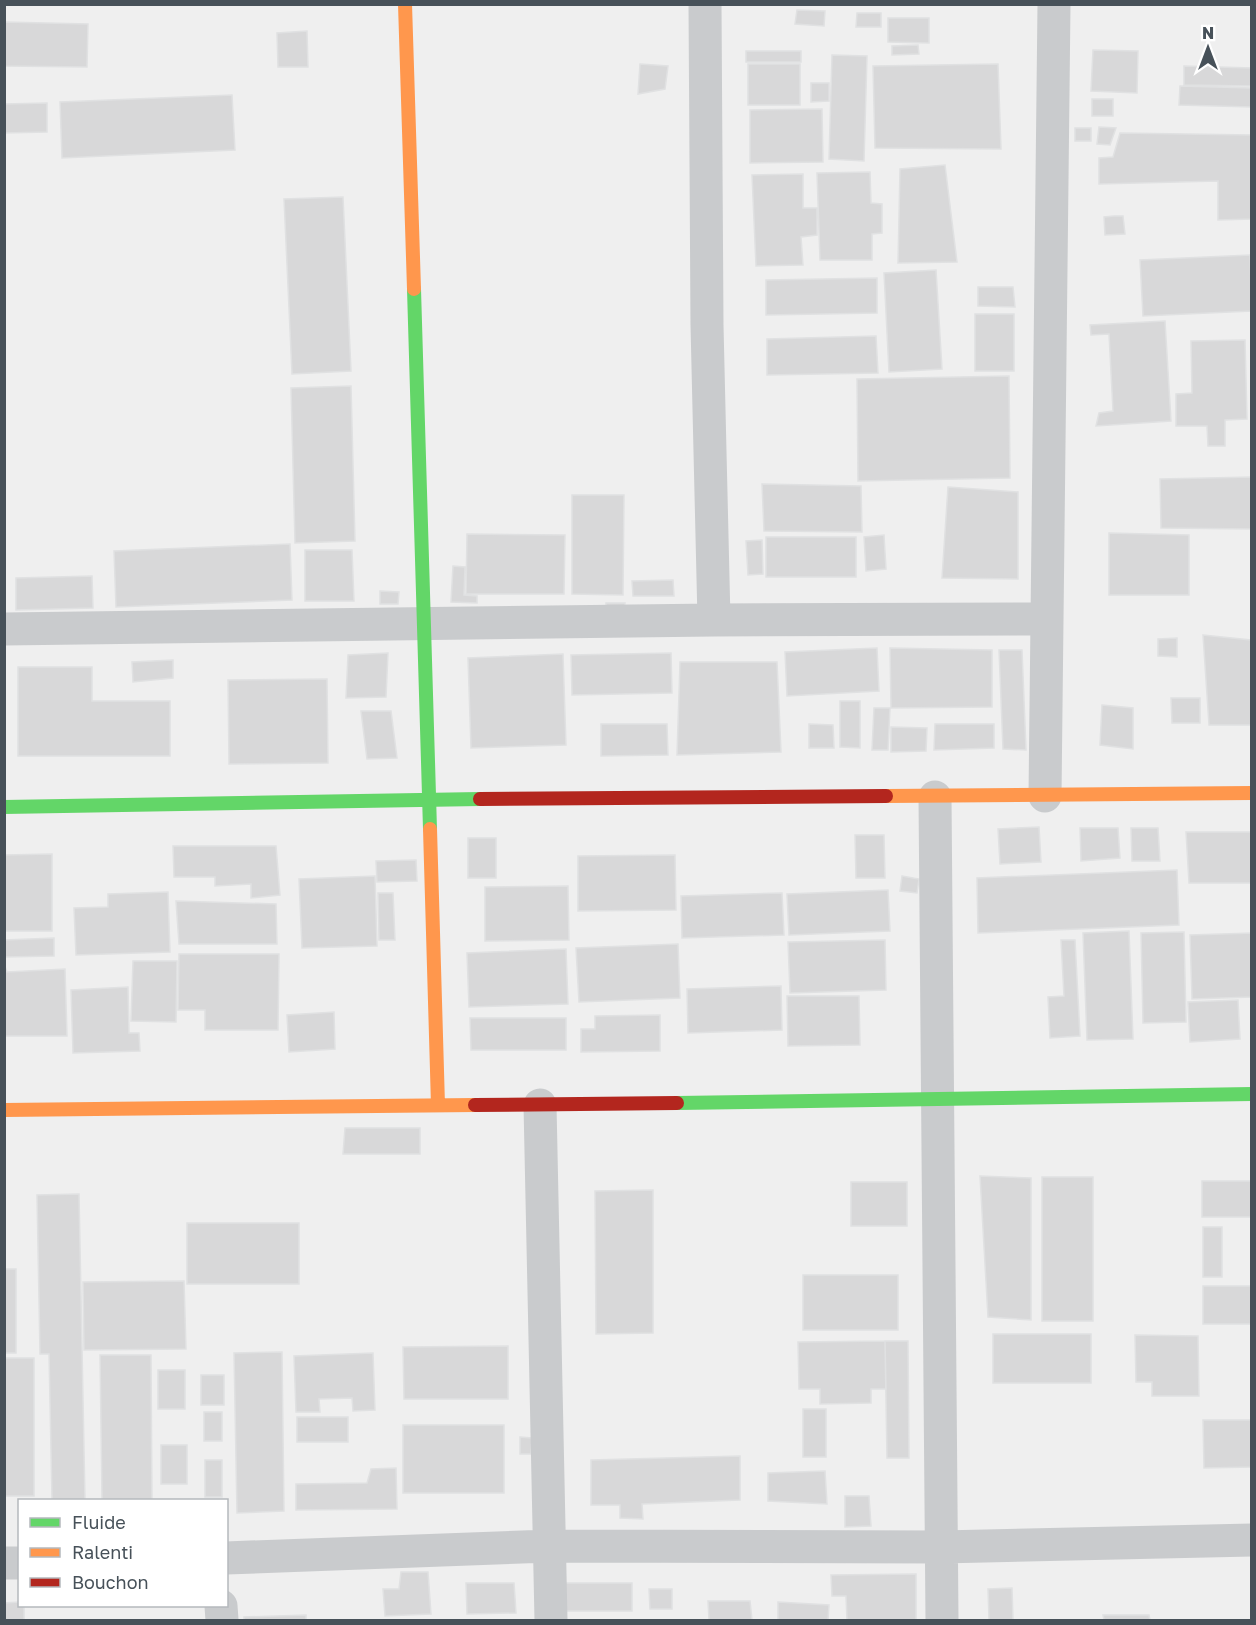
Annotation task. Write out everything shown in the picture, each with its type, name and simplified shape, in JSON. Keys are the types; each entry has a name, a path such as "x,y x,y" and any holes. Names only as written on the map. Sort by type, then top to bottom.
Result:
{"street":[{"path":"405,4 438,1105"},
{"path":"705,4 707,325 714,620"},
{"path":"1045,796 1054,4"},
{"path":"4,629 714,620 1047,619"},
{"path":"4,807 429,799 1251,793"},
{"path":"935,797 942,1620"},
{"path":"4,1110 938,1100 1251,1094"},
{"path":"540,1105 551,1620"},
{"path":"228,1558 549,1546 941,1547 1251,1540"}],"building":[{"path":"797,10 825,11 824,26 795,24"},
{"path":"857,13 881,13 881,27 856,27"},
{"path":"888,18 929,18 929,43 888,42"},
{"path":"4,22 88,24 87,67 4,66"},
{"path":"307,31 308,67 278,67 277,33"},
{"path":"918,45 919,54 892,55 892,46"},
{"path":"1093,50 1138,51 1137,93 1091,91"},
{"path":"746,51 801,51 801,62 746,62"},
{"path":"832,55 867,56 864,161 829,159"},
{"path":"640,64 668,66 665,89 638,94"},
{"path":"748,64 800,64 800,105 748,105"},
{"path":"998,64 1001,149 875,148 873,66"},
{"path":"1184,66 1252,68 1252,86 1184,85"},
{"path":"811,83 829,83 829,101 811,102"},
{"path":"1180,86 1252,88 1252,107 1179,105"},
{"path":"232,95 235,150 62,158 60,102"},
{"path":"1092,99 1113,99 1113,116 1092,116"},
{"path":"47,103 47,132 4,133 4,104"},
{"path":"822,109 823,162 750,163 750,110"},
{"path":"1099,127 1116,128 1110,145 1097,144"},
{"path":"1075,128 1091,128 1091,141 1075,141"},
{"path":"1120,133 1252,135 1252,219 1218,220 1218,181 1099,184 1099,158 1113,157"},
{"path":"945,165 957,262 898,263 900,169"},
{"path":"870,172 871,203 882,204 882,233 872,234 872,260 820,260 817,173"},
{"path":"803,174 803,208 817,208 817,235 801,237 803,265 756,266 752,175"},
{"path":"343,197 351,371 292,374 284,199"},
{"path":"1123,216 1125,234 1105,235 1104,217"},
{"path":"1250,255 1252,311 1143,316 1140,260"},
{"path":"936,270 942,369 889,372 884,273"},
{"path":"877,278 877,313 766,315 766,280"},
{"path":"978,287 1013,287 1015,307 978,306"},
{"path":"975,314 1014,314 1014,371 975,371"},
{"path":"1165,321 1171,421 1096,426 1099,413 1113,411 1109,334 1091,335 1090,325"},
{"path":"876,336 878,373 767,375 767,339"},
{"path":"1245,340 1247,419 1225,420 1225,446 1208,446 1207,426 1176,426 1176,394 1192,393 1191,341"},
{"path":"1009,376 1010,478 858,481 857,379"},
{"path":"351,386 355,541 295,543 291,388"},
{"path":"1252,477 1251,529 1161,528 1160,479"},
{"path":"762,484 861,486 862,532 764,531"},
{"path":"948,487 1018,492 1018,579 942,578"},
{"path":"572,495 624,495 623,595 572,594"},
{"path":"1109,533 1189,535 1189,595 1109,595"},
{"path":"467,534 565,535 564,594 466,594"},
{"path":"884,535 886,569 866,571 864,537"},
{"path":"766,537 856,537 856,577 766,577"},
{"path":"762,540 763,574 748,575 746,541"},
{"path":"290,544 292,600 116,607 114,551"},
{"path":"305,550 352,550 354,601 305,601"},
{"path":"453,566 465,567 464,595 477,596 477,603 451,602"},
{"path":"92,576 93,608 16,610 16,578"},
{"path":"673,580 674,596 633,596 632,581"},
{"path":"380,591 399,592 398,604 380,604"},
{"path":"606,603 625,603 624,609 606,609"},
{"path":"1203,635 1251,640 1252,725 1209,725"},
{"path":"1177,638 1177,657 1158,656 1158,639"},
{"path":"877,648 879,691 787,696 785,652"},
{"path":"890,648 992,650 992,707 891,708"},
{"path":"999,650 1022,650 1026,750 1003,749"},
{"path":"388,653 386,697 346,698 348,655"},
{"path":"671,653 672,693 572,695 571,655"},
{"path":"563,654 566,745 471,748 468,658"},
{"path":"173,660 173,678 133,682 132,662"},
{"path":"680,662 777,662 781,752 677,755"},
{"path":"18,667 92,667 92,701 170,701 170,756 18,756"},
{"path":"327,679 328,763 229,764 228,680"},
{"path":"1171,698 1200,698 1200,723 1172,723"},
{"path":"840,701 860,701 860,748 840,747"},
{"path":"1102,705 1133,708 1133,749 1100,745"},
{"path":"874,708 890,708 888,750 872,750"},
{"path":"361,711 391,711 397,758 367,759"},
{"path":"601,724 667,724 668,755 601,756"},
{"path":"809,724 833,725 834,748 809,748"},
{"path":"935,724 994,724 994,748 934,750"},
{"path":"891,727 927,728 926,751 891,752"},
{"path":"1039,827 1041,862 1000,864 998,829"},
{"path":"1080,828 1118,828 1120,858 1081,861"},
{"path":"1131,828 1158,828 1160,861 1132,861"},
{"path":"1186,832 1252,832 1252,883 1189,883"},
{"path":"855,835 884,835 885,878 856,878"},
{"path":"468,838 496,838 496,878 468,878"},
{"path":"173,846 276,846 280,895 251,898 251,884 215,886 215,877 174,877"},
{"path":"52,854 52,931 4,931 4,855"},
{"path":"675,855 676,910 578,911 578,856"},
{"path":"416,860 417,881 377,882 376,861"},
{"path":"1177,870 1179,925 978,933 977,878"},
{"path":"375,876 377,946 302,948 299,879"},
{"path":"902,876 919,879 917,893 900,891"},
{"path":"568,886 569,940 485,941 485,887"},
{"path":"888,890 890,931 789,935 787,894"},
{"path":"168,892 170,952 76,955 74,908 108,907 108,894"},
{"path":"378,893 393,893 395,940 379,940"},
{"path":"782,893 784,935 682,938 681,896"},
{"path":"176,901 276,904 277,944 179,944"},
{"path":"1129,931 1133,1039 1087,1040 1083,933"},
{"path":"1184,932 1186,1022 1143,1023 1141,933"},
{"path":"1252,933 1252,997 1192,999 1190,935"},
{"path":"54,938 54,956 4,957 4,940"},
{"path":"885,940 886,990 790,993 788,942"},
{"path":"1061,940 1075,940 1080,1036 1050,1038 1048,997 1064,996"},
{"path":"678,944 680,998 579,1002 576,948"},
{"path":"566,949 568,1004 469,1007 467,953"},
{"path":"179,954 279,954 278,1030 205,1030 205,1010 178,1010"},
{"path":"133,961 177,961 176,1022 131,1021"},
{"path":"4,964 7,972 65,969 67,1036 4,1036"},
{"path":"781,986 782,1030 688,1033 687,989"},
{"path":"128,987 129,1033 139,1033 140,1051 73,1053 71,990"},
{"path":"787,996 859,996 860,1045 788,1046"},
{"path":"1238,1000 1240,1039 1190,1042 1188,1002"},
{"path":"334,1012 335,1049 289,1052 287,1015"},
{"path":"660,1015 660,1051 581,1052 581,1029 595,1029 595,1016"},
{"path":"470,1018 566,1018 566,1050 471,1050"},
{"path":"345,1128 420,1128 420,1154 343,1154"},
{"path":"980,1176 1031,1178 1031,1320 988,1317"},
{"path":"1042,1177 1093,1177 1093,1321 1042,1321"},
{"path":"1202,1181 1252,1181 1252,1217 1202,1217"},
{"path":"851,1182 907,1182 907,1226 851,1226"},
{"path":"653,1190 653,1333 596,1334 595,1191"},
{"path":"79,1194 85,1499 52,1499 49,1354 40,1354 37,1195"},
{"path":"187,1223 299,1223 299,1284 187,1284"},
{"path":"1203,1227 1222,1227 1222,1277 1203,1277"},
{"path":"4,1269 16,1269 16,1353 4,1353"},
{"path":"803,1275 898,1275 898,1330 803,1330"},
{"path":"184,1281 186,1349 84,1350 83,1282"},
{"path":"1203,1286 1252,1286 1252,1324 1203,1324"},
{"path":"993,1334 1091,1334 1091,1383 993,1383"},
{"path":"1135,1335 1198,1336 1199,1396 1152,1396 1152,1382 1136,1382"},
{"path":"885,1341 886,1389 871,1389 871,1403 820,1404 820,1389 799,1389 798,1342"},
{"path":"885,1341 908,1341 909,1458 887,1458"},
{"path":"508,1346 508,1399 404,1399 403,1347"},
{"path":"282,1352 284,1511 237,1513 234,1353"},
{"path":"373,1353 375,1410 353,1411 352,1398 319,1399 320,1412 296,1412 294,1356"},
{"path":"100,1355 151,1355 152,1499 102,1499"},
{"path":"4,1358 34,1358 34,1496 4,1496"},
{"path":"158,1370 185,1370 185,1409 158,1409"},
{"path":"201,1375 224,1375 224,1405 201,1405"},
{"path":"803,1409 826,1409 826,1457 803,1457"},
{"path":"204,1412 222,1412 222,1441 204,1441"},
{"path":"297,1417 348,1417 348,1442 297,1442"},
{"path":"1203,1420 1252,1420 1252,1467 1204,1468"},
{"path":"403,1425 504,1425 504,1493 403,1493"},
{"path":"520,1437 532,1438 531,1454 520,1454"},
{"path":"161,1445 187,1445 187,1484 161,1484"},
{"path":"740,1456 740,1500 642,1504 643,1519 620,1518 620,1505 591,1505 591,1460"},
{"path":"205,1460 222,1460 222,1497 205,1497"},
{"path":"396,1468 397,1509 296,1510 296,1484 367,1483 371,1469"},
{"path":"825,1471 827,1504 768,1501 768,1473"},
{"path":"845,1496 869,1496 871,1526 845,1527"},
{"path":"401,1572 428,1572 431,1614 385,1616 383,1589 399,1589"},
{"path":"916,1574 916,1620 847,1620 846,1596 832,1596 831,1575"},
{"path":"466,1583 514,1583 516,1613 467,1614"},
{"path":"563,1583 632,1583 632,1611 565,1611"},
{"path":"1012,1588 1013,1620 989,1620 988,1589"},
{"path":"649,1589 672,1589 672,1609 650,1609"},
{"path":"708,1601 750,1601 752,1620 709,1620"},
{"path":"18,1602 18,1607 24,1607 24,1620 4,1620 4,1603"},
{"path":"778,1602 829,1605 828,1620 778,1620"},
{"path":"306,1615 306,1620 244,1620 244,1617"},
{"path":"1103,1615 1149,1615 1150,1620 1104,1620"}],"traffic: fast":[{"path":"414,289 430,829"},
{"path":"4,807 480,799"},
{"path":"677,1103 1252,1094"}],"traffic: slow":[{"path":"405,4 414,289"},
{"path":"886,796 1252,793"},
{"path":"430,829 438,1105"},
{"path":"4,1110 475,1105"}],"traffic: jam":[{"path":"480,799 886,796"},
{"path":"475,1105 677,1103"}]}
